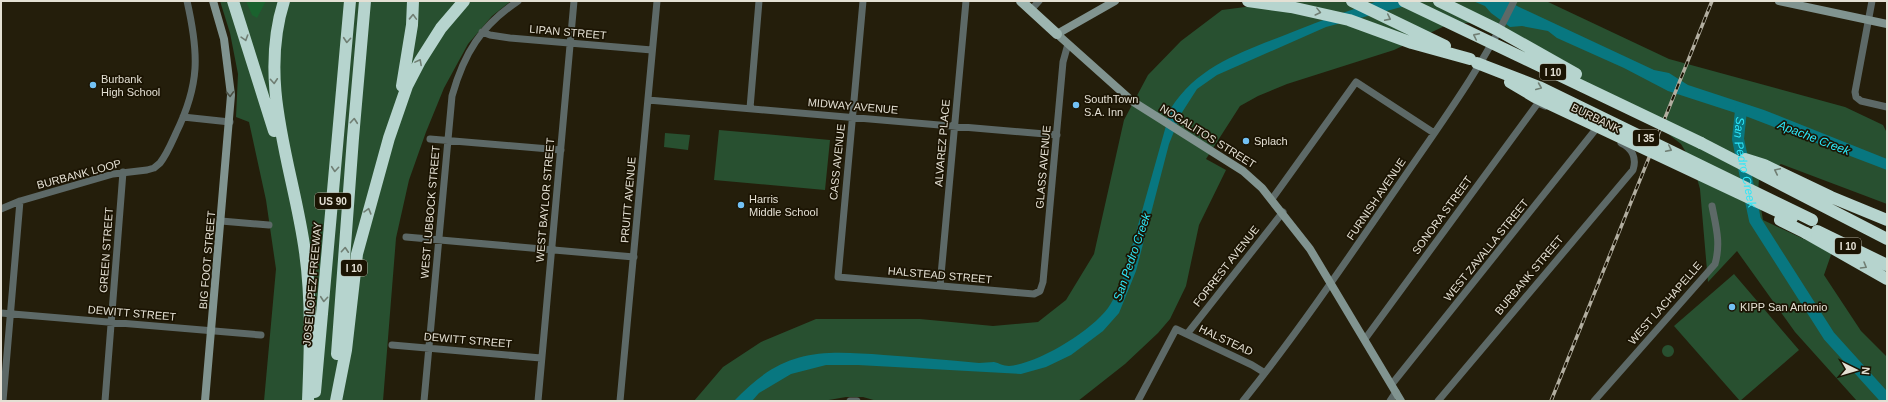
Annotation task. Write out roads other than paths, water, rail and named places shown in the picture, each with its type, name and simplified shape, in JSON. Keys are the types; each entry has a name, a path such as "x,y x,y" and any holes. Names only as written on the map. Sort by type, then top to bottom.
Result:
{"highway":[{"path":"233,1 295,197"},
{"path":"284,1 274,52 273,80 279,123 305,252 310,301 308,401"},
{"name":"JOSE LOPEZ FREEWAY","path":"315,401 350,1"},
{"name":"US 90","path":"335,401 353,138 365,1"},
{"path":"390,138 406,67 412,25 413,1"},
{"name":"I 10","path":"335,401 346,350 357,254 390,138 408,86 420,61 441,28 464,1"},
{"path":"1248,1 1311,10 1349,20 1412,43 1473,61"},
{"path":"1352,1 1473,61 1535,97 1612,133 1674,168 1809,226 1887,279"},
{"name":"I 10","path":"1404,1 1704,145 1779,183 1822,199 1887,230"},
{"path":"1439,1 1496,29 1565,69 1646,108 1704,145 1764,165 1887,239"},
{"name":"I 35","path":"1473,61 1540,87 1809,226 1887,256"},
{"path":"1822,199 1887,220"},
{"name":"I 10","path":"1809,226 1887,265"}],"main road":[{"name":"BIG FOOT STREET","path":"206,401 230,122 231,95 228,65 220,21 213,1"},
{"name":"NOGALITOS STREET","path":"1021,1 1132,101 1255,180 1283,212 1310,249 1402,401"},
{"path":"1057,34 1115,1"},
{"path":"1779,1 1887,24"}],"street":[{"name":"BURBANK LOOP","path":"1,209 20,201 113,174 154,168 160,163 183,117 193,89 196,62 187,1"},
{"name":"WEST LUBBOCK STREET","path":"424,401 452,96 457,78 467,56 482,32 493,20 518,1"},
{"name":"WEST BAYLOR STREET","path":"538,401 574,1"},
{"name":"PRUITT AVENUE","path":"620,401 657,1"},
{"path":"750,108 759,1"},
{"name":"CASS AVENUE","path":"838,277 863,1"},
{"name":"ALVAREZ PLACE","path":"940,286 966,1"},
{"path":"1031,10 1039,1"},
{"name":"FURNISH AVENUE","path":"1242,401 1265,373 1331,283 1434,133 1497,37 1514,1"},
{"path":"1872,1 1855,92 1856,97 1861,101 1887,107"},
{"name":"LIPAN STREET","path":"482,32 504,37 652,50"},
{"name":"GLASS AVENUE","path":"1040,291 1043,282 1063,62 1068,44"},
{"path":"1272,199 1356,82 1434,133"},
{"name":"MIDWAY AVENUE","path":"648,100 1057,135"},
{"name":"BURBANK","path":"1538,103 1625,144 1636,163"},
{"name":"SONORA STREET","path":"1365,339 1538,103"},
{"path":"183,117 230,122"},
{"name":"WEST ZAVALLA STREET","path":"1392,384 1596,130"},
{"path":"430,140 561,150"},
{"name":"BURBANK STREET","path":"1438,401 1633,170 1636,163"},
{"name":"GREEN STREET","path":"106,401 123,172"},
{"path":"4,401 20,201"},
{"name":"WEST LACHAPELLE","path":"1594,401 1715,264 1719,238 1712,206"},
{"name":"FORREST AVENUE","path":"1187,334 1283,212"},
{"path":"221,221 269,225"},
{"path":"406,237 634,257"},
{"name":"HALSTEAD STREET","path":"838,277 1034,294 1040,291"},
{"name":"DEWITT STREET","path":"1,313 261,335"},
{"name":"HALSTEAD","path":"1138,401 1176,329 1252,365 1265,373"},
{"name":"DEWITT STREET","path":"392,345 541,358"},
{"path":"1390,401 1396,392"},
{"path":"850,401 857,401"}],"water":[{"path":"1378,1 1424,1 1326,27 1217,75 1197,89 1181,114 1169,144 1136,271 1119,313 1103,331 1071,355 1046,367 1021,374 858,365 826,365 791,374 759,393 752,401 734,401 769,371 786,362 820,354 861,353 979,363 994,362 1009,366 1035,359 1063,345 1089,327 1100,317 1108,308 1115,296 1124,275 1171,108 1183,93 1196,80 1226,60 1326,19"},
{"name":"Apache Creek","path":"1473,1 1511,1 1517,6 1654,70 1669,73 1688,85 1764,110 1887,159 1887,170 1748,117 1668,91 1624,68 1557,38 1548,31 1522,26 1510,27 1491,13 1485,6"}],"waterway":[{"name":"San Pedro Creek","path":"1741,110 1738,139 1755,220 1829,336 1887,400"}],"railway":[{"path":"1551,401 1712,1"}],"place":[{"name":"Burbank High School","path":"93,85"},
{"name":"SouthTown S.A. Inn","path":"1076,105"},
{"name":"Splach","path":"1246,141"},
{"name":"Harris Middle School","path":"741,205"},
{"name":"KIPP San Antonio","path":"1732,307"}]}
